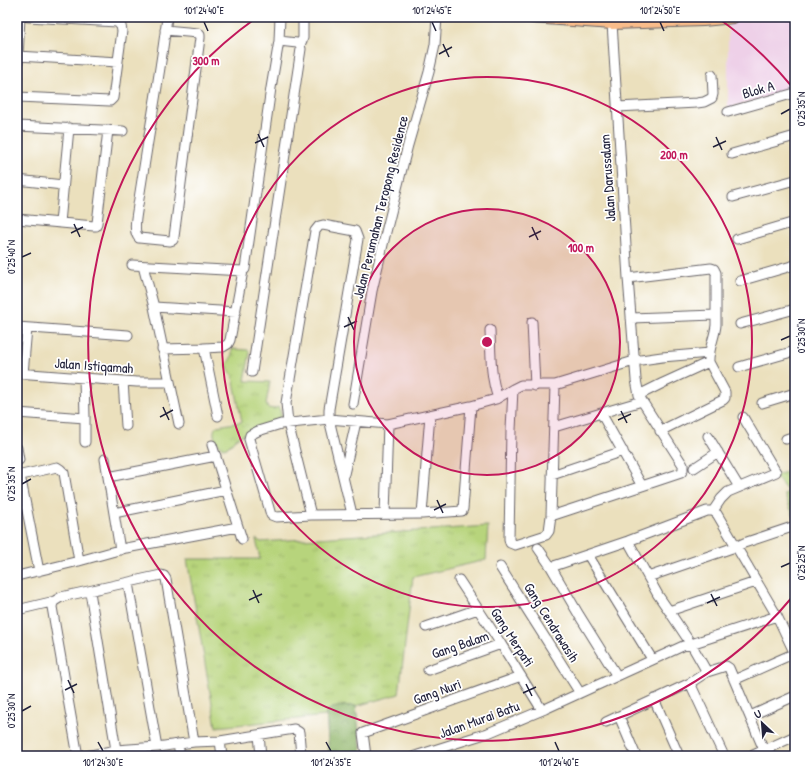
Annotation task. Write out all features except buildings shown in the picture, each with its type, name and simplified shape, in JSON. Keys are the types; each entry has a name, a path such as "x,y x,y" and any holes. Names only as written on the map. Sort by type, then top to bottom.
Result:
{"main road":[{"path":"533,17 612,23 658,19 703,20 733,17"}],"street":[{"path":"17,77 20,17"},
{"path":"17,97 110,101 112,98 118,62 122,31 121,26 117,22 28,17"},
{"path":"165,30 198,33 200,35 174,237 173,240 170,241 139,238 136,235 135,230 161,62 165,30 167,17"},
{"path":"162,349 224,347 230,340 243,271 245,269 278,41 280,17"},
{"path":"252,372 301,48 300,45 303,38 303,17"},
{"name":"Jalan Perumahan Teropong Residence","path":"353,404 374,284 408,145 429,72 435,45 438,17"},
{"name":"Jalan Darussalam","path":"612,23 636,380 640,398 683,465 683,470 681,473 642,486"},
{"path":"278,41 297,43 300,45"},
{"path":"18,56 118,62"},
{"path":"617,107 704,102 712,98 712,75"},
{"name":"Blok A","path":"728,112 795,93"},
{"path":"17,126 123,131"},
{"path":"60,223 69,128"},
{"path":"17,219 96,226 108,130"},
{"path":"732,154 795,136"},
{"path":"17,180 63,185"},
{"path":"733,197 795,180"},
{"path":"737,238 795,222"},
{"path":"311,515 288,423 286,402 315,231 319,226 323,225 355,231 358,239 329,409 352,514"},
{"path":"132,265 243,271"},
{"path":"740,280 795,265"},
{"path":"143,266 154,307 179,424"},
{"path":"628,278 711,268 714,269 716,273 715,331 709,358 725,392 725,398 660,431"},
{"path":"154,307 236,312"},
{"path":"740,324 795,308"},
{"path":"631,318 715,315"},
{"path":"532,322 535,386"},
{"path":"17,327 128,335"},
{"path":"20,373 27,328"},
{"path":"490,330 492,371 495,392 498,398"},
{"path":"204,348 218,416"},
{"path":"739,367 795,351"},
{"path":"471,406 463,511 422,514 352,514 276,517 271,515 249,439 250,435 274,425 330,419 388,424 471,406 498,398 521,385 555,385 634,361 662,357 709,358"},
{"path":"554,427 601,413 640,398 663,383 709,358"},
{"name":"Jalan Istiqamah","path":"20,373 137,382 170,382"},
{"path":"84,378 85,442"},
{"path":"123,381 126,426"},
{"path":"513,389 509,540 510,543 515,545 546,535 549,531 551,516 555,385"},
{"path":"762,403 795,393"},
{"path":"17,413 85,418"},
{"path":"551,516 642,486 601,413"},
{"path":"422,514 430,415"},
{"path":"713,511 728,492 776,472 743,416"},
{"path":"344,477 356,422"},
{"path":"386,514 388,424"},
{"path":"708,436 739,487"},
{"path":"786,439 795,436"},
{"path":"212,445 242,539"},
{"path":"17,448 20,460"},
{"path":"552,475 623,451"},
{"path":"694,468 718,452"},
{"path":"108,477 216,456"},
{"path":"105,459 120,550"},
{"path":"39,571 18,475 57,467 64,474 79,561"},
{"path":"114,513 226,490"},
{"path":"551,567 628,541 707,511 713,511 717,514 735,547 792,639 795,653 734,680"},
{"path":"648,577 795,526"},
{"path":"17,576 120,550 238,527"},
{"path":"628,541 658,596 691,644 707,672"},
{"path":"538,548 617,676"},
{"path":"588,554 652,659"},
{"name":"Gang Cendrawasih","path":"500,567 580,693"},
{"path":"17,610 55,601 61,597 90,592 161,575 164,576 166,579 194,742"},
{"name":"Gang Merpati","path":"459,580 542,710"},
{"path":"669,611 756,582"},
{"path":"128,583 157,747"},
{"path":"90,592 116,750"},
{"path":"55,601 53,602 52,607 77,751 80,756"},
{"path":"426,627 478,609"},
{"name":"Jalan Murai Batu","path":"415,756 488,733 683,646 777,616"},
{"name":"Gang Balam","path":"428,670 501,644"},
{"path":"606,722 690,683 707,672 726,666 729,668 764,750"},
{"name":"Gang Nuri","path":"366,756 363,733 521,676"},
{"path":"690,683 724,756"},
{"path":"750,716 795,696"},
{"path":"654,700 679,756"},
{"path":"619,716 636,756"},
{"path":"86,756 116,750 137,752 157,747 194,742 220,741 294,729 298,732 301,756"},
{"path":"259,735 261,756"},
{"path":"751,756 795,736"},
{"path":"220,741 222,756"},
{"path":"178,744 180,756"}],"shaded area":[{"path":"795,17 795,89 728,108 728,23"}],"green space":[{"path":"232,349 248,350 250,352 245,381 270,382 266,404 268,408 274,409 278,407 283,420 242,435 235,439 228,447 222,448 215,437 215,428 217,426 242,422 233,377 226,364 231,357"},
{"path":"795,468 795,519 784,494 788,492 775,476"},
{"path":"488,526 486,560 413,577 399,694 356,706 343,706 326,711 326,716 216,727 187,559 260,559 256,539 261,542"},
{"path":"356,706 362,756 329,756 326,712 332,708"}]}
